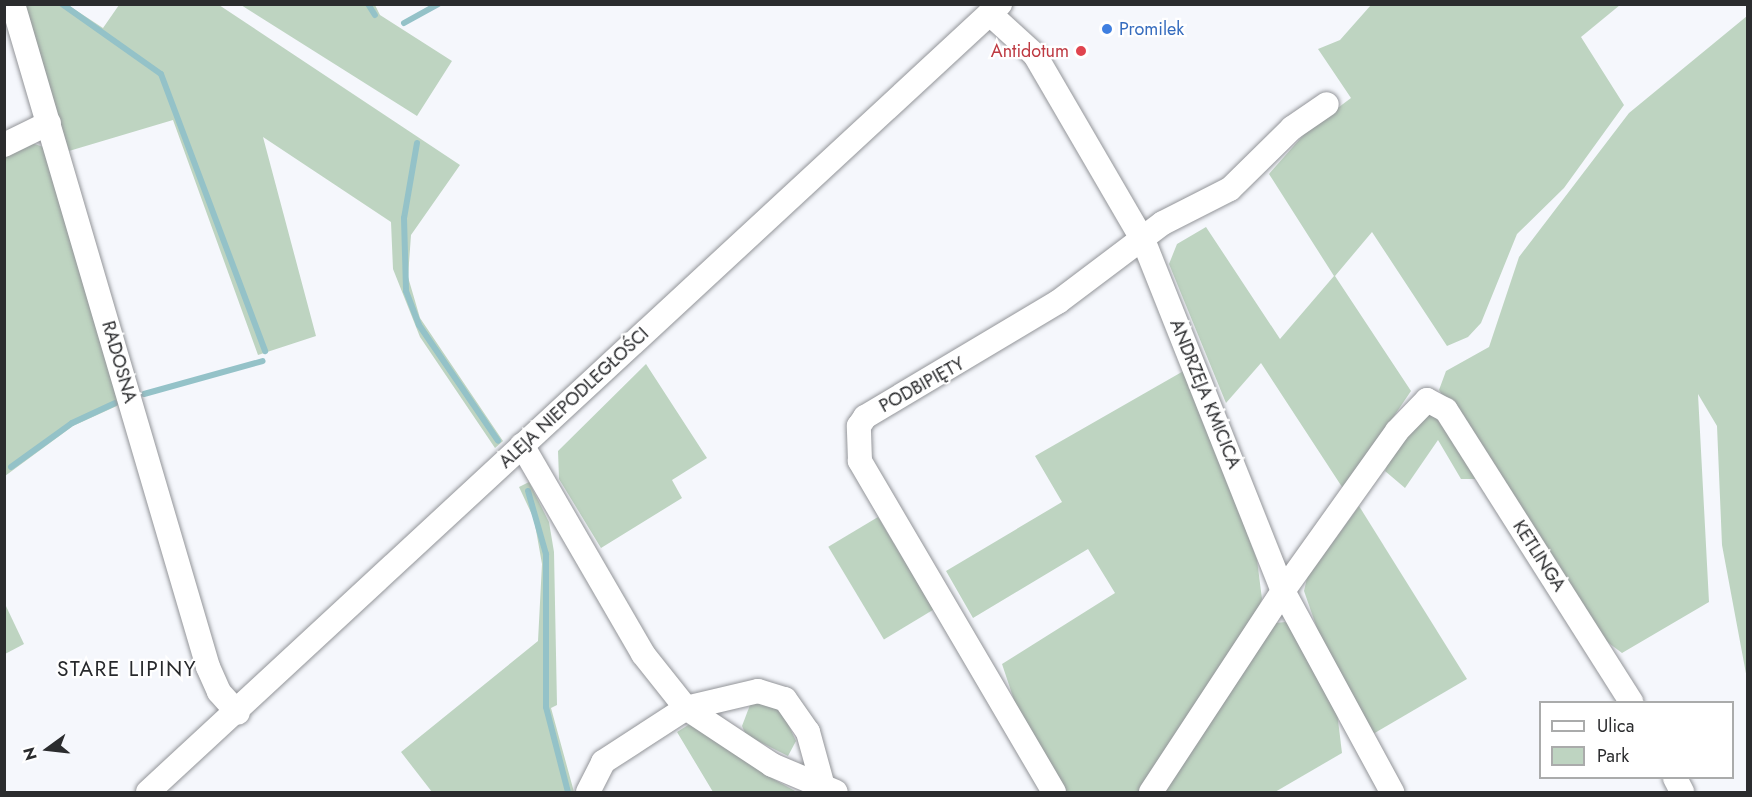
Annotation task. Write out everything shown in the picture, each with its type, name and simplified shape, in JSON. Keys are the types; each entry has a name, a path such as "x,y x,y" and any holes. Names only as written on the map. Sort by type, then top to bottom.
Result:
{"street":[{"name":"RADOSNA","path":"13,4 208,666 219,692 238,713"},
{"name":"ANDRZEJA KMICICA","path":"995,9 1035,55 1144,242 1283,591 1392,792"},
{"name":"ALEJA NIEPODLEGŁOŚCI","path":"148,792 238,713 522,445 995,9"},
{"name":"PODBIPIĘTY","path":"1054,792 860,460 857,436 865,417 977,354 1144,242 1162,224 1230,189 1292,128 1327,104"},
{"path":"4,145 49,123"},
{"name":"KETLINGA","path":"1283,591 1397,431 1427,400 1446,411 1630,701"},
{"path":"522,445 643,654 686,708 772,765 829,788"},
{"path":"1151,792 1283,591"},
{"path":"588,792 603,762 686,708 758,691 774,693 808,732 829,788"}],"green space":[{"path":"22,5 68,5 103,28 119,5 219,5 460,165 411,235 408,277 420,318 503,441 495,448 420,337 393,269 391,222 263,137 316,336 258,355 173,120 69,151"},
{"path":"241,5 375,5 380,15 452,61 417,116"},
{"path":"1371,5 1620,5 1581,37 1624,105 1564,188 1517,234 1481,323 1468,337 1447,346 1372,232 1335,276 1411,391 1344,490 1261,363 1226,403 1169,264 1177,244 1206,227 1280,339 1334,276 1269,174 1307,131 1351,98 1318,49 1340,40"},
{"path":"1747,16 1747,679 1722,545 1717,426 1698,394 1709,602 1622,653 1602,638 1439,390 1446,371 1489,347 1519,257 1629,113"},
{"path":"32,143 46,148 119,405 73,426 5,476 5,153"},
{"path":"646,364 707,458 672,480 682,498 601,548 559,479 558,451"},
{"path":"1187,369 1257,560 1262,599 1250,629 1139,792 1059,792 1018,712 1002,664 1115,593 1088,549 973,618 946,571 1062,502 1035,456"},
{"path":"1428,413 1439,417 1483,479 1461,479 1438,440 1405,488 1385,471 1393,449"},
{"path":"529,482 549,522 554,552 557,705 551,708 574,792 432,792 401,752 538,641 542,564 534,519 519,487"},
{"path":"1359,506 1467,679 1373,734 1319,634 1304,591 1307,578"},
{"path":"878,517 934,610 884,639 828,547"},
{"path":"5,604 24,644 4,654"},
{"path":"1285,622 1292,625 1337,712 1342,753 1275,792 1159,792 1276,623"},
{"path":"767,700 784,715 796,741 788,756 746,735 742,726 750,705"},
{"path":"693,722 766,775 797,792 713,792 677,732"}],"waterway":[{"path":"62,4 161,74 265,351"},
{"path":"368,4 375,15"},
{"path":"404,23 438,4"},
{"path":"417,143 404,218 406,291 419,325 498,441"},
{"path":"144,394 263,361"},
{"path":"11,467 72,423 115,403"},
{"path":"528,491 546,554 546,707 568,792"}],"place":[{"name":"Promilek","path":"1107,29"},
{"name":"Antidotum","path":"1081,51"}],"district":[{"name":"STARE LIPINY","path":"127,669"}]}
